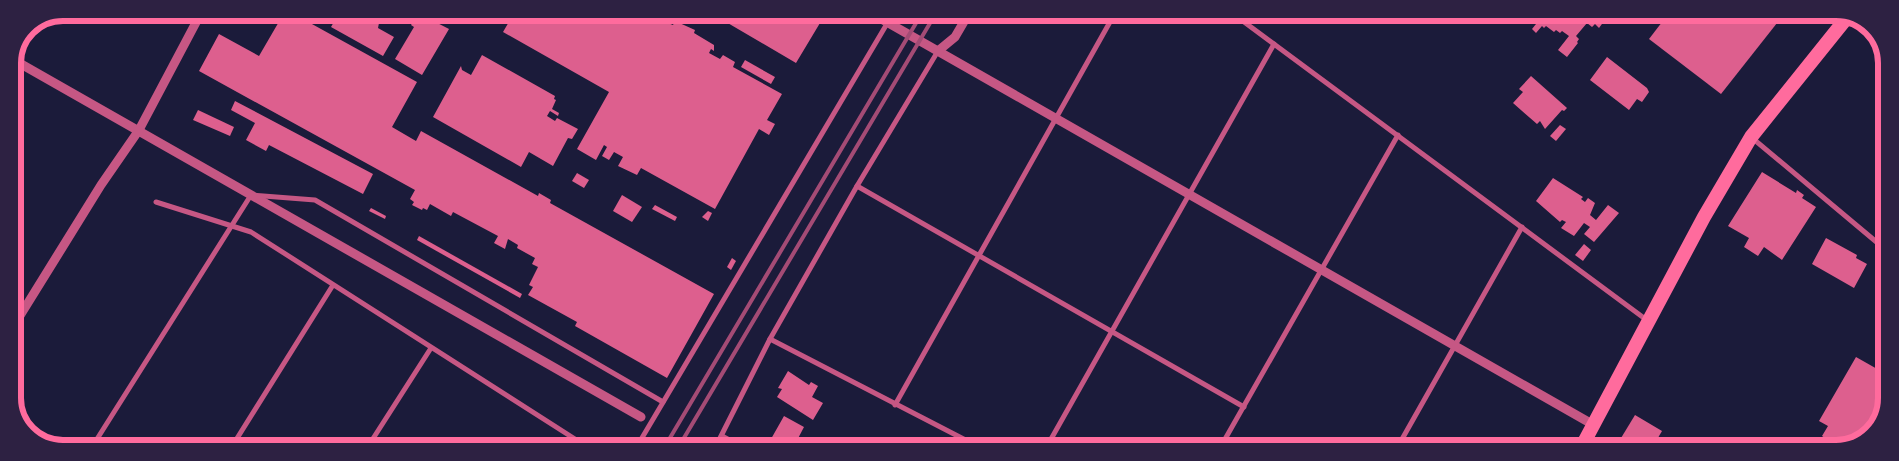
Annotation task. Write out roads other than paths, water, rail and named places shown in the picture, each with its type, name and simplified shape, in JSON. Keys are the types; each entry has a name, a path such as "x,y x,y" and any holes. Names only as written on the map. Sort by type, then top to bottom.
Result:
{"highway":[{"path":"1585,440 1704,217 1751,137 1843,22"}],"street":[{"path":"21,314 100,185 139,130 197,21"},
{"path":"720,440 770,339 857,186 938,51 955,37 964,21"},
{"path":"895,405 1110,21"},
{"path":"1243,21 1648,321"},
{"path":"641,440 888,22 1322,272 1592,424"},
{"path":"1051,440 1274,44"},
{"path":"21,65 139,130 641,417"},
{"path":"1225,440 1322,272 1398,135"},
{"path":"1751,137 1878,243"},
{"path":"857,186 1244,407"},
{"path":"251,195 315,200 663,402"},
{"path":"97,440 251,195"},
{"path":"156,202 251,232 576,440"},
{"path":"1401,440 1522,227"},
{"path":"236,440 333,285"},
{"path":"770,339 965,440"},
{"path":"372,440 431,348"},
{"path":"722,436 729,440"}],"railway":[{"path":"669,440 917,21"},
{"path":"683,440 931,21"}]}
